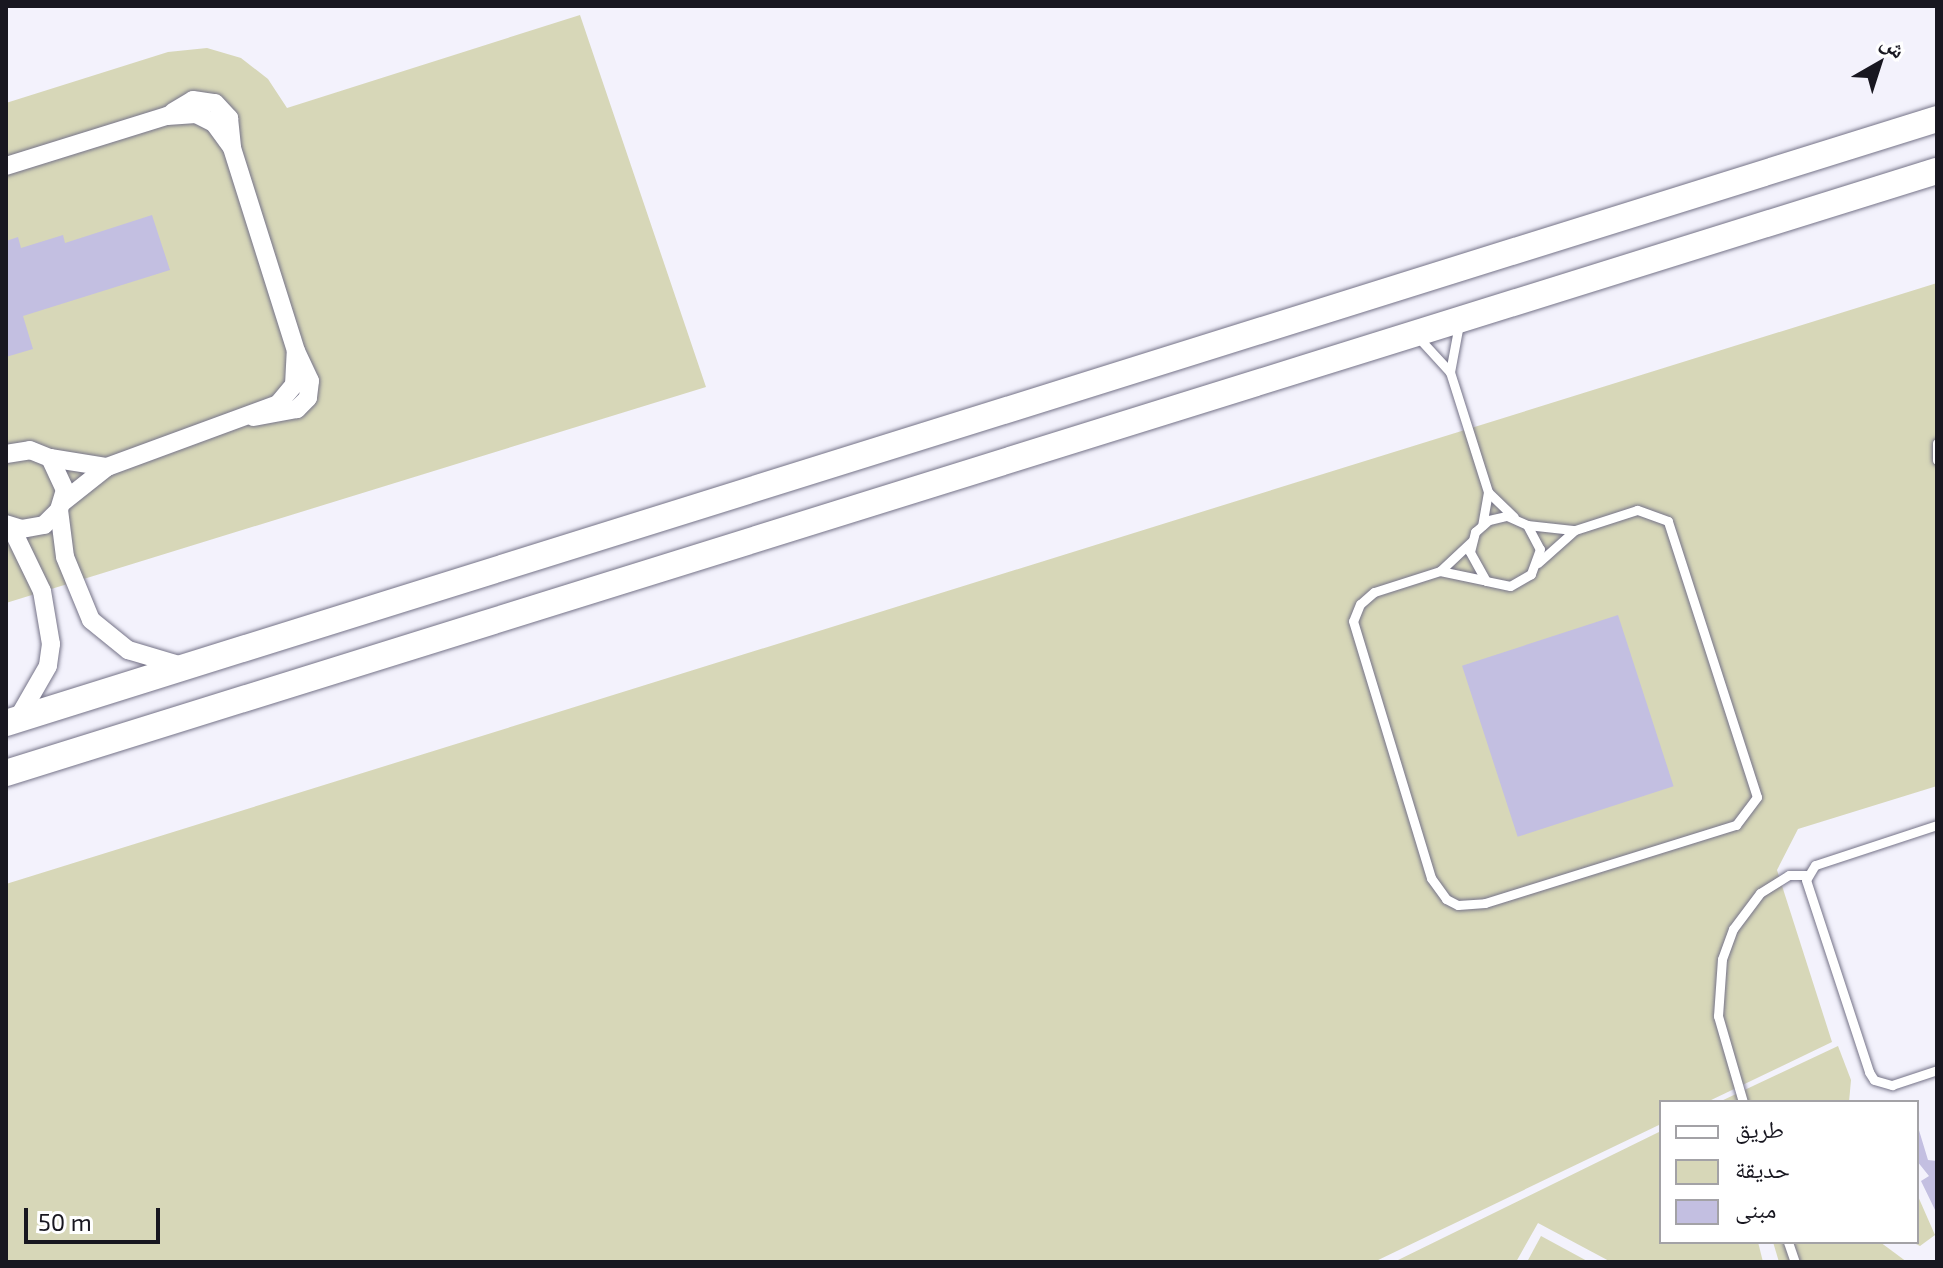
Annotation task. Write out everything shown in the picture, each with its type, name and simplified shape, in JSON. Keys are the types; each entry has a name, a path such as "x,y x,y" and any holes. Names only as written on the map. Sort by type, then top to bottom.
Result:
{"street":[{"path":"6,166 167,116 208,118 232,148 296,351 288,397 254,417 107,467 61,506 44,525 8,526 42,591 51,644 48,666 12,722"},
{"path":"12,722 1937,119"},
{"path":"6,773 1937,171"},
{"path":"6,454 30,450 50,458 107,467"},
{"path":"50,458 63,478 61,506 65,557 91,620 128,650 188,668"}],"lane":[{"path":"1463,318 1452,344 1450,372 1488,492 1482,525 1472,541 1440,571 1374,592 1360,604 1353,621 1431,878 1446,899 1472,906 1736,825 1757,797 1668,521 1637,510 1575,530 1527,525"},
{"path":"1414,334 1450,372"},
{"path":"1937,443 1937,460"},
{"path":"1488,492 1536,536 1538,563"},
{"path":"1482,525 1497,517 1515,518"},
{"path":"1440,571 1498,585 1522,582 1575,530"},
{"path":"1472,541 1472,563 1486,581"},
{"path":"1742,1100 1718,1016 1722,959 1733,929 1760,893 1789,875 1806,875 1815,865 1937,825"},
{"path":"1806,875 1874,1080 1892,1085 1937,1070"}],"green space":[{"path":"580,15 706,387 6,603 6,103 168,52 207,48 241,58 268,79 287,108"},
{"path":"1937,283 1937,786 1798,829 1777,870 1832,1042 1711,1100 1659,1100 1659,1125 1374,1262 6,1262 6,884"},
{"path":"1838,1046 1851,1080 1849,1100 1723,1100"},
{"path":"1659,1132 1659,1244 1758,1244 1763,1262 1611,1262 1538,1223 1516,1262 1394,1262"},
{"path":"1919,1199 1935,1235 1920,1246 1916,1244 1919,1244"},
{"path":"1541,1236 1589,1262 1527,1262"},
{"path":"1774,1244 1883,1244 1907,1262 1779,1262"}],"building":[{"path":"152,215 170,270 23,316 33,349 6,357 6,241 18,237 21,248 63,235 65,243"},
{"path":"1618,615 1674,786 1518,837 1462,666"},
{"path":"1919,1130 1928,1160 1937,1161 1937,1214 1921,1181 1929,1176 1919,1164"}]}
